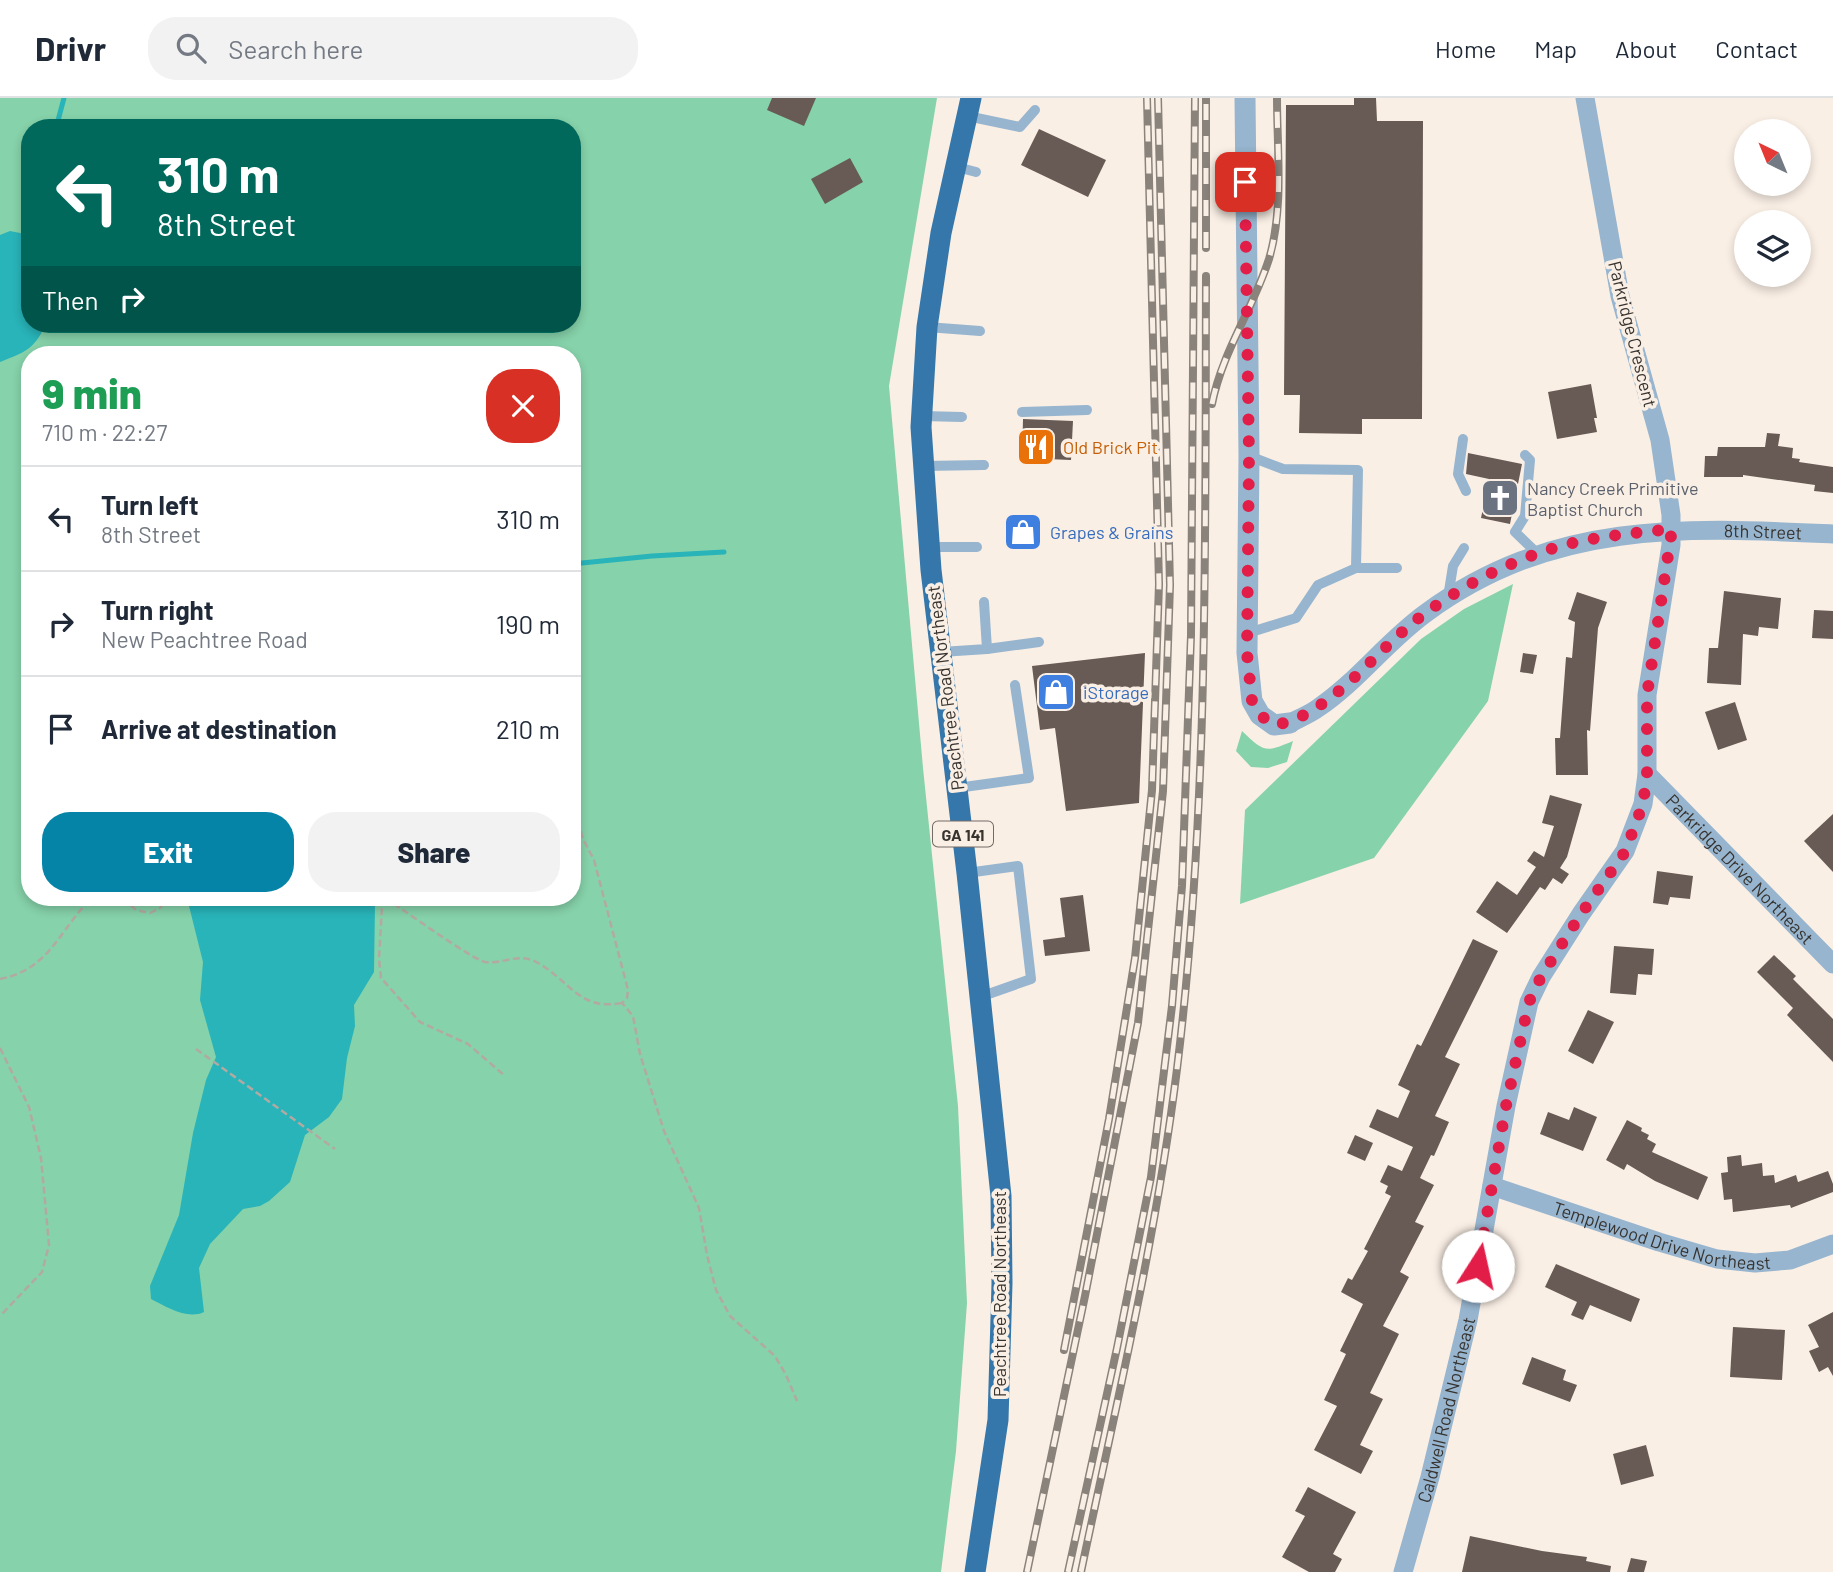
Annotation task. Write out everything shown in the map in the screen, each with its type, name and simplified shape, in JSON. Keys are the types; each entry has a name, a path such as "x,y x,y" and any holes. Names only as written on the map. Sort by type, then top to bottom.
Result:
{"highway":[{"name":"Peachtree Road Northeast","path":"968,107 966,169 941,233 927,327 922,416 929,547 1001,1196 1002,1283 998,1420 975,1572"}],"street":[{"path":"1245,98 1249,456 1247,653 1252,701 1260,715 1274,725 1290,723"},
{"name":"Parkridge Crescent","path":"1584,98 1620,296 1660,440 1672,529"},
{"name":"8th Street","path":"1290,723 1318,708 1395,637 1448,598 1494,572 1552,549 1611,537 1672,529 1833,534"},
{"name":"Caldwell Road Northeast","path":"1402,1572 1430,1477 1468,1320 1506,1106 1529,1002 1541,977 1581,914 1625,852 1643,804 1647,774 1647,695 1672,529"},
{"name":"Parkridge Drive Northeast","path":"1647,774 1833,964"},
{"name":"Templewood Drive Northeast","path":"1492,1186 1717,1259 1755,1263 1790,1260 1833,1244"}],"lane":[{"path":"968,107 1020,127 1035,110"},
{"path":"927,327 980,331"},
{"path":"1022,412 1087,410"},
{"path":"922,416 962,417"},
{"path":"1463,439 1458,474 1466,491"},
{"path":"1525,455 1530,460 1525,516 1516,533 1538,554"},
{"path":"1249,456 1283,469 1357,470 1356,568"},
{"path":"924,466 984,465"},
{"path":"929,547 977,547"},
{"path":"1448,598 1453,566 1464,548"},
{"path":"1247,633 1296,618 1318,585 1356,568 1397,568"},
{"path":"985,602 987,649"},
{"path":"941,652 1039,642"},
{"path":"957,788 1029,778 1015,685"},
{"path":"967,873 1018,866 1031,979 980,997"}],"path":[{"path":"396,906 484,962 527,958 539,963 577,996 593,1003 622,1003 627,998 628,990 594,860 581,832"},
{"path":"0,979 13,977 30,969 46,957 84,906"},
{"path":"131,906 136,910 150,913 162,906"},
{"path":"382,906 379,959 381,978 420,1022 468,1044 505,1076"},
{"path":"622,1003 633,1016 640,1054 664,1131 699,1208 716,1290 730,1316 775,1356 797,1401"},
{"path":"0,1048 29,1107 41,1158 49,1245 42,1272 0,1316"},
{"path":"196,1049 335,1149"}],"green space":[{"path":"0,98 937,98 889,386 923,768 958,1106 967,1303 956,1451 941,1572 0,1572"},
{"path":"1513,584 1488,701 1374,858 1240,904 1245,810 1421,639 1464,609"},
{"path":"1242,731 1260,747 1270,749 1293,741 1287,762 1268,768 1251,767 1236,751"}],"water":[{"path":"10,231 21,233 21,333 41,333 32,346 21,346 21,353 0,362 0,235"},
{"path":"189,906 375,906 374,972 354,1005 355,1026 347,1058 342,1099 329,1117 305,1135 290,1182 269,1201 260,1206 243,1209 210,1244 199,1268 204,1312 191,1314 177,1312 151,1299 150,1286 179,1215 193,1133 206,1080 216,1057 200,1000 203,962"}],"building":[{"path":"772,98 816,98 804,126 767,110"},
{"path":"1354,98 1376,98 1377,121 1423,121 1422,419 1362,419 1362,434 1299,433 1300,395 1284,395 1286,105 1354,105"},
{"path":"1039,129 1106,160 1088,197 1021,165"},
{"path":"850,158 863,182 825,204 811,179"},
{"path":"1591,384 1597,432 1557,439 1548,392"},
{"path":"1023,419 1073,421 1071,460 1022,458"},
{"path":"1767,433 1780,434 1778,446 1793,448 1792,458 1800,459 1799,462 1833,467 1833,493 1814,491 1815,485 1743,475 1704,477 1705,456 1717,456 1718,447 1765,447"},
{"name":"Nancy Creek Primitive Baptist Church","path":"1468,453 1522,464 1510,524 1481,518 1489,479 1466,474"},
{"path":"1724,591 1781,598 1778,629 1759,627 1758,636 1743,634 1741,685 1707,683 1709,648 1718,648"},
{"path":"1577,592 1607,602 1598,628 1590,731 1587,730 1588,775 1556,775 1555,738 1560,738 1566,657 1572,658 1575,622 1568,619"},
{"path":"1814,610 1833,611 1833,639 1812,638"},
{"path":"1145,653 1139,803 1066,811 1055,728 1040,730 1032,666"},
{"path":"1523,653 1537,655 1533,674 1520,672"},
{"path":"1735,702 1747,740 1718,750 1705,712"},
{"path":"1550,795 1582,804 1567,857 1560,868 1569,874 1562,884 1553,878 1545,890 1540,887 1507,933 1476,912 1497,881 1517,895 1536,867 1527,861 1534,851 1544,857 1554,826 1542,823"},
{"path":"1833,814 1833,872 1804,841"},
{"path":"1657,871 1693,876 1690,899 1670,897 1668,905 1653,903"},
{"path":"1083,895 1090,951 1045,956 1043,940 1065,937 1060,898"},
{"path":"1473,939 1498,951 1445,1057 1460,1064 1435,1116 1449,1122 1434,1156 1431,1155 1420,1178 1434,1185 1415,1222 1424,1226 1400,1272 1409,1277 1383,1326 1399,1334 1370,1393 1383,1399 1360,1445 1373,1451 1361,1474 1314,1450 1337,1406 1324,1400 1346,1354 1340,1351 1363,1304 1341,1292 1348,1278 1352,1280 1368,1251 1364,1249 1391,1196 1385,1193 1388,1186 1380,1182 1388,1165 1402,1171 1413,1147 1369,1127 1377,1109 1398,1118 1410,1091 1398,1085 1417,1044 1421,1046"},
{"path":"1614,946 1654,949 1652,975 1638,974 1636,995 1610,993"},
{"path":"1774,955 1796,976 1793,979 1833,1019 1833,1062 1787,1015 1793,1008 1757,972"},
{"path":"1588,1010 1614,1022 1593,1064 1568,1051"},
{"path":"1574,1107 1597,1117 1583,1151 1540,1134 1548,1112 1569,1120"},
{"path":"1627,1120 1649,1135 1647,1139 1656,1144 1652,1152 1708,1177 1698,1200 1655,1181 1627,1164 1624,1170 1606,1160"},
{"path":"1355,1135 1373,1143 1365,1161 1347,1153"},
{"path":"1741,1155 1742,1166 1762,1163 1763,1176 1774,1175 1775,1183 1796,1175 1798,1182 1828,1171 1833,1192 1791,1208 1790,1205 1733,1212 1732,1199 1724,1200 1721,1173 1728,1172 1727,1157"},
{"path":"1556,1264 1640,1299 1631,1322 1590,1305 1583,1320 1571,1315 1577,1302 1545,1287"},
{"path":"1833,1312 1833,1376 1828,1367 1819,1372 1809,1351 1819,1347 1808,1325"},
{"path":"1733,1327 1785,1330 1782,1380 1730,1377"},
{"path":"1532,1357 1566,1370 1563,1380 1577,1385 1570,1402 1522,1384"},
{"path":"1646,1445 1654,1476 1621,1485 1613,1454"},
{"path":"1308,1487 1356,1512 1333,1554 1342,1559 1335,1572 1309,1572 1282,1557 1305,1516 1295,1511"},
{"path":"1470,1536 1587,1557 1586,1561 1611,1566 1610,1572 1462,1572"},
{"path":"1631,1558 1647,1561 1644,1572 1627,1572"}],"waterway":[{"path":"58,119 64,98"},
{"path":"581,563 724,552"}],"railway":[{"path":"1064,1350 1109,1119 1135,958 1152,790 1159,584 1147,98"},
{"path":"1027,1572 1085,1296 1138,1023 1163,791 1170,585 1158,98"},
{"path":"1068,1572 1151,1177 1172,1006 1182,886 1191,635 1195,98"},
{"path":"1206,98 1206,248"},
{"path":"1212,404 1223,366 1262,277 1274,240 1279,179 1277,98"},
{"path":"1081,1572 1158,1196 1177,1069 1187,971 1195,872 1203,674 1206,276"}],"place":[{"name":"Old Brick Pit","path":"1036,447"},
{"name":"Nancy Creek Primitive Baptist Church","path":"1500,498"},
{"name":"Grapes & Grains","path":"1023,532"},
{"name":"iStorage","path":"1056,692"}],"route":[{"path":"1245,182 1249,456 1247,653 1252,701 1260,715 1274,725 1290,723 1318,708 1426,612 1494,572 1552,549 1641,532 1672,529 1647,695 1647,774 1643,804 1625,852 1581,914 1541,977 1529,1002 1506,1106 1478,1266"}]}
